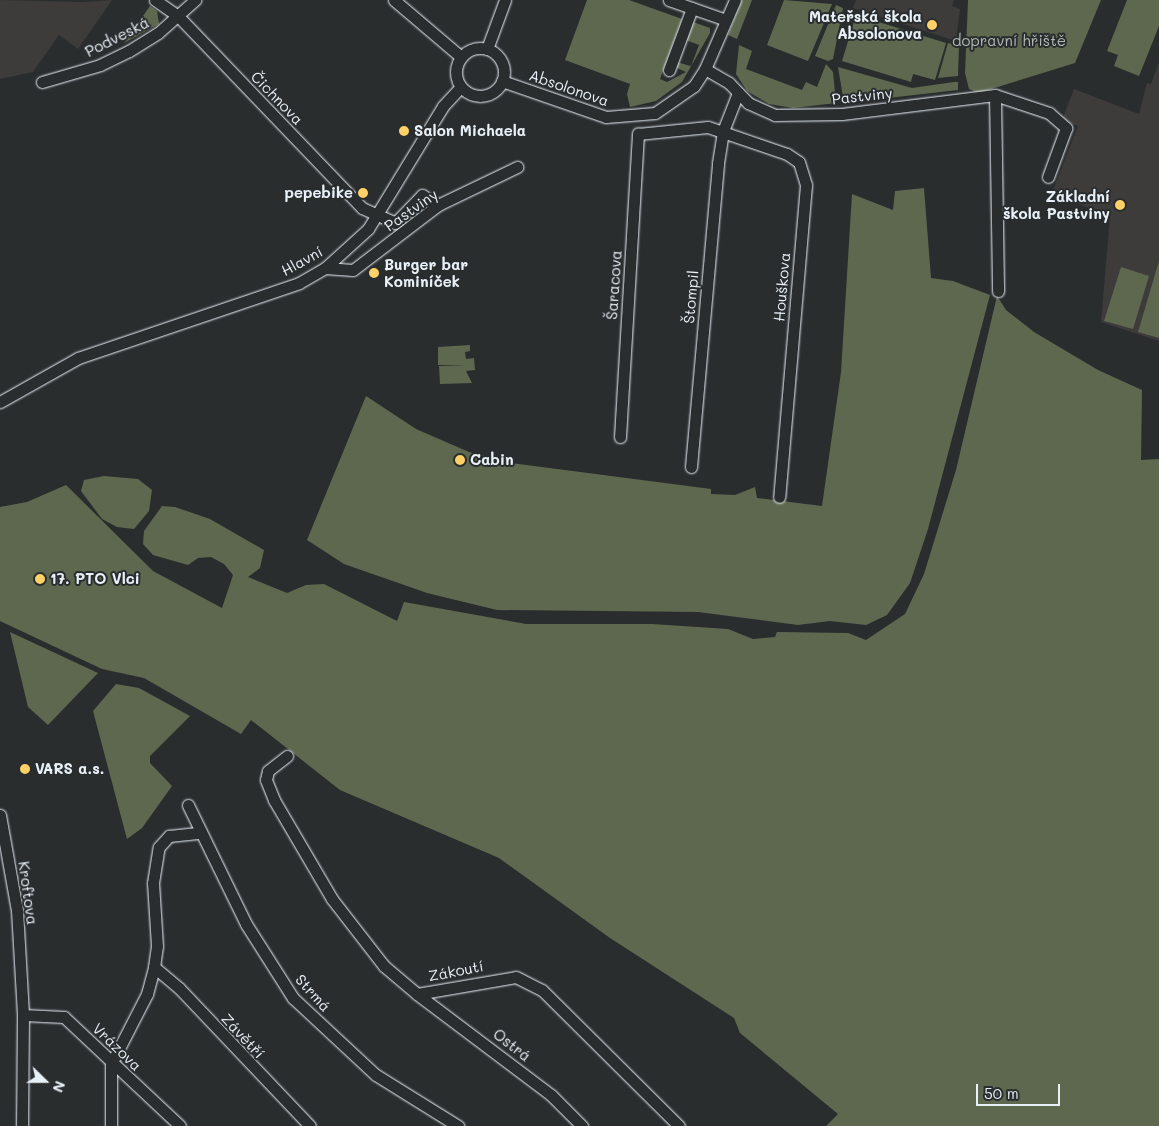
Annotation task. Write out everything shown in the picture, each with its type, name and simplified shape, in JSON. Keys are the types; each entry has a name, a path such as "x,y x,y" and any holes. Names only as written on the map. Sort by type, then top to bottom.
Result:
{"street":[{"name":"Čichnova","path":"155,0 178,16 362,208 376,218"},
{"name":"Podveská","path":"42,82 100,65 158,33 195,0"},
{"path":"394,0 462,57"},
{"path":"487,49 505,0"},
{"path":"669,0 726,20"},
{"name":"Absolonova","path":"502,81 591,114 626,119 669,106 683,97 705,70 735,0"},
{"path":"669,70 692,8"},
{"path":"474,49 487,49 502,64 502,81 493,91 480,96 462,87 456,71 462,57 474,49"},
{"name":"Pastviny","path":"705,70 760,110 791,116 842,114 995,95 1049,113 1066,128 1048,177"},
{"name":"Hlavní","path":"0,402 78,358 299,283 325,268 354,244 376,218 443,106 462,87"},
{"path":"723,131 738,93"},
{"path":"995,95 998,292"},
{"name":"Šaracova","path":"620,437 638,134 698,127 723,131"},
{"name":"Štompil","path":"691,466 723,131"},
{"name":"Houškova","path":"723,131 787,154 799,162 806,185 779,497"},
{"name":"Pastviny","path":"325,268 346,272 356,269 438,205 517,167"},
{"path":"376,218 400,221 410,204 422,195 438,205"},
{"name":"Zákoutí","path":"287,756 268,771 266,780 274,800 358,936 417,994 516,977 542,990 680,1125"},
{"name":"Strmá","path":"188,805 246,924 293,998 376,1074 458,1126"},
{"name":"Kroftova","path":"0,815 17,910 23,1014 22,1126"},
{"path":"111,1126 112,1064 147,994 158,946 153,883 159,846 169,836 200,833"},
{"name":"Závětří","path":"154,967 179,988 310,1126"},
{"name":"Ostrá","path":"417,994 551,1095 582,1126"},
{"name":"Vrázova","path":"23,1014 64,1017 180,1126"}],"shaded area":[{"path":"0,0 83,2 112,0 78,49 59,35 33,72 0,79"},
{"name":"Mateřská škola Absolonova","path":"856,0 954,0 952,6 960,9 956,41 853,8"},
{"name":"Základní škola Pastviny","path":"1159,62 1159,341 1101,322 1110,217 1052,193 1078,126 1062,120 1074,89 1139,114 1147,83 1151,84"}],"green space":[{"path":"587,0 629,0 682,19 660,79 667,82 686,72 677,68 676,62 691,66 699,45 683,39 690,21 710,28 710,33 682,82 656,101 630,107 627,94 630,84 565,60"},
{"path":"742,0 752,0 737,39 728,35"},
{"path":"784,0 832,4 808,61 767,45"},
{"name":"dopravní hřiště","path":"968,0 1101,0 1075,63 978,93 969,89 965,73"},
{"path":"1127,0 1159,0 1159,26 1139,76 1114,66 1118,55 1107,51"},
{"path":"836,5 843,8 833,59 828,61 815,56"},
{"path":"150,6 157,11 159,24 124,43"},
{"path":"856,15 946,43 935,80 913,74 911,82 842,61"},
{"path":"948,43 959,46 958,76 938,78"},
{"path":"739,45 752,51 746,69 802,90 806,82 817,87 826,64 833,72 836,103 793,108 769,104 747,91 736,74"},
{"path":"838,67 912,88 958,82 958,90 844,103"},
{"path":"924,188 931,278 953,281 990,295 928,529 910,583 887,615 866,625 830,621 798,625 698,612 497,610 427,593 344,564 307,540 366,396 416,429 469,452 511,463 711,489 711,494 735,495 755,487 757,498 822,506 841,372 852,194 893,210 895,191"},
{"path":"1159,261 1159,338 1138,332"},
{"path":"1121,267 1149,276 1133,329 1104,321"},
{"path":"997,296 1006,310 1034,332 1098,370 1142,390 1141,460 1159,459 1159,1126 826,1126 838,1114 740,1033 734,1018 610,938 499,858 340,790 251,720 241,734 144,678 102,669 0,621 0,507 27,502 66,485 153,571 222,608 233,575 224,564 211,557 198,558 188,565 153,555 143,544 144,531 162,506 175,507 210,519 264,550 260,568 248,577 287,593 306,585 324,584 397,621 404,602 526,624 652,624 728,629 753,639 775,637 777,632 848,633 866,640 905,614 924,574 956,470"},
{"path":"470,345 470,351 465,352 466,359 474,358 475,370 466,371 472,383 440,384 439,366 466,365 438,365 438,347"},
{"path":"104,476 138,479 152,490 149,511 134,529 117,527 102,519 81,491 84,480"},
{"path":"10,632 98,673 48,725 28,707"},
{"path":"116,684 139,688 190,716 150,756 150,763 172,786 142,828 127,839 93,711"}],"place":[{"name":"Mateřská škola Absolonova","path":"932,25"},
{"name":"Salon Michaela","path":"404,131"},
{"name":"pepebike","path":"363,193"},
{"name":"Základní škola Pastviny","path":"1120,205"},
{"name":"Burger bar Kominíček","path":"374,273"},
{"name":"Cabin","path":"460,460"},
{"name":"17. PTO Vlci","path":"40,579"},
{"name":"VARS a.s.","path":"25,769"}]}
